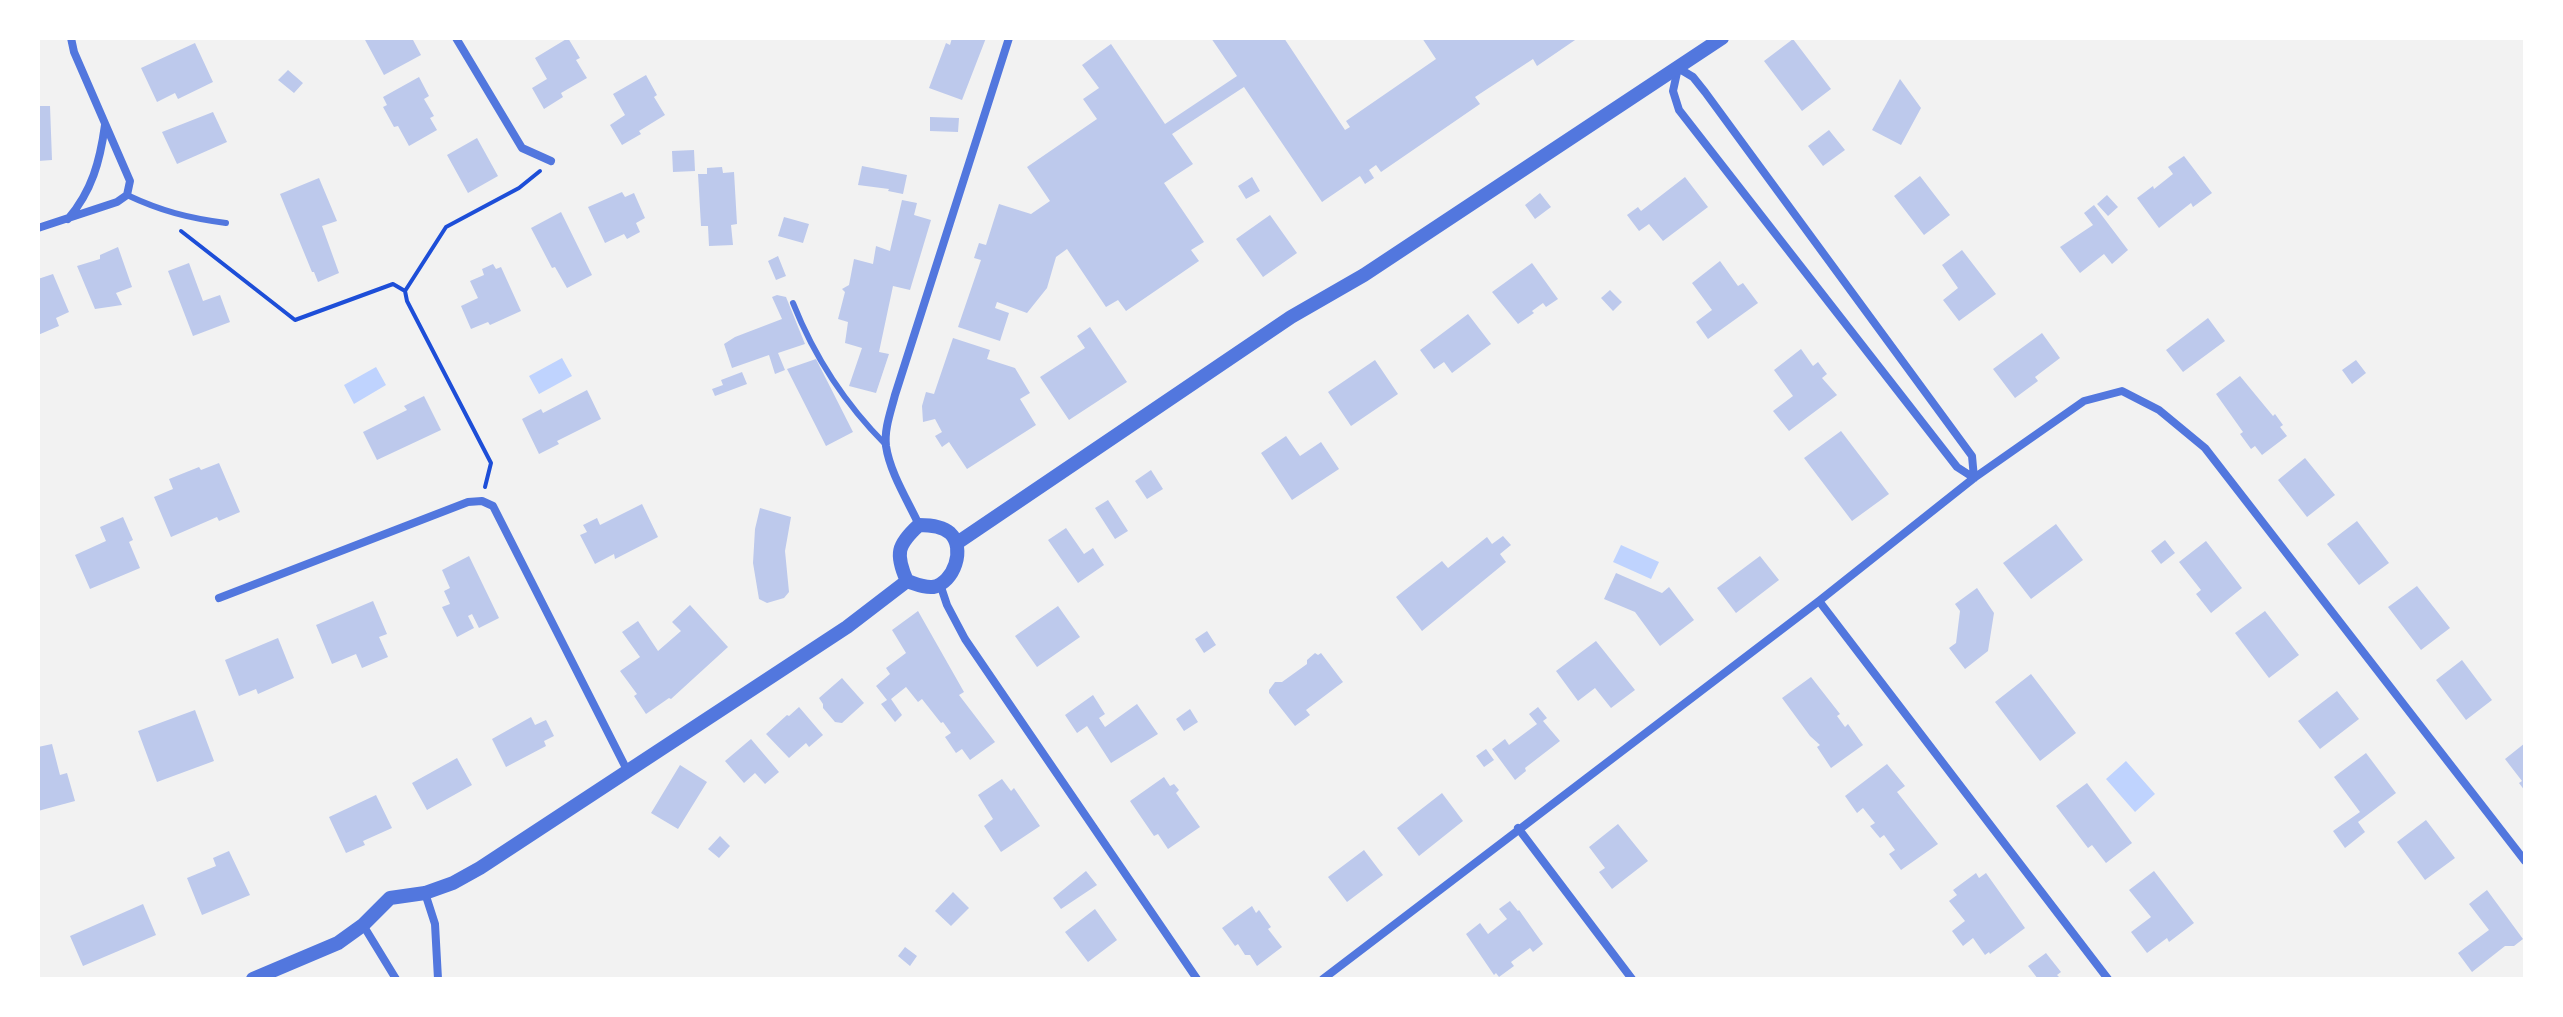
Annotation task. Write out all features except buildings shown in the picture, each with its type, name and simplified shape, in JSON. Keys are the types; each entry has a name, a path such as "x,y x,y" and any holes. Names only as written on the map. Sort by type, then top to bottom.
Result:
{"street":[{"path":"38,228 117,202 127,195 130,181 74,52 71,38"},
{"path":"456,38 522,148 551,161"},
{"path":"919,525 891,464 886,445 887,428 1009,38"},
{"path":"957,543 1291,317 1364,275 1722,38"},
{"path":"1678,68 1693,77 1705,92 1972,456 1974,478"},
{"path":"1678,68 1673,91 1679,110 1957,467 1974,478"},
{"path":"68,219 82,202 94,176 105,125"},
{"path":"1323,979 1819,601 1974,478 2084,401 2122,391 2159,410 2205,448 2525,861"},
{"path":"219,598 468,502 482,501 493,506 627,770"},
{"path":"919,525 930,525 949,532 957,543 957,558 940,584 922,586 907,581 899,557 905,538 919,525"},
{"path":"253,979 338,943 363,925 390,898 425,893 453,883 480,868 847,627 907,581"},
{"path":"940,584 965,639 1197,979"},
{"path":"1819,601 2108,979"},
{"path":"1518,828 1632,979"},
{"path":"425,893 435,924 438,979"},
{"path":"363,925 396,979"}],"lane":[{"path":"127,195 159,210 191,219 226,223"},
{"path":"793,303 805,331 843,396 886,445"}],"path":[{"path":"482,501 491,463 407,301 405,291 446,227 519,188 551,161"},
{"path":"159,210 295,320 393,284 405,291"}],"water":[{"path":"562,358 572,376 539,394 529,376"},
{"path":"376,367 386,385 354,404 344,385"},
{"path":"1621,545 1659,562 1651,579 1613,562"},
{"path":"2126,761 2155,794 2135,812 2106,779"}]}
